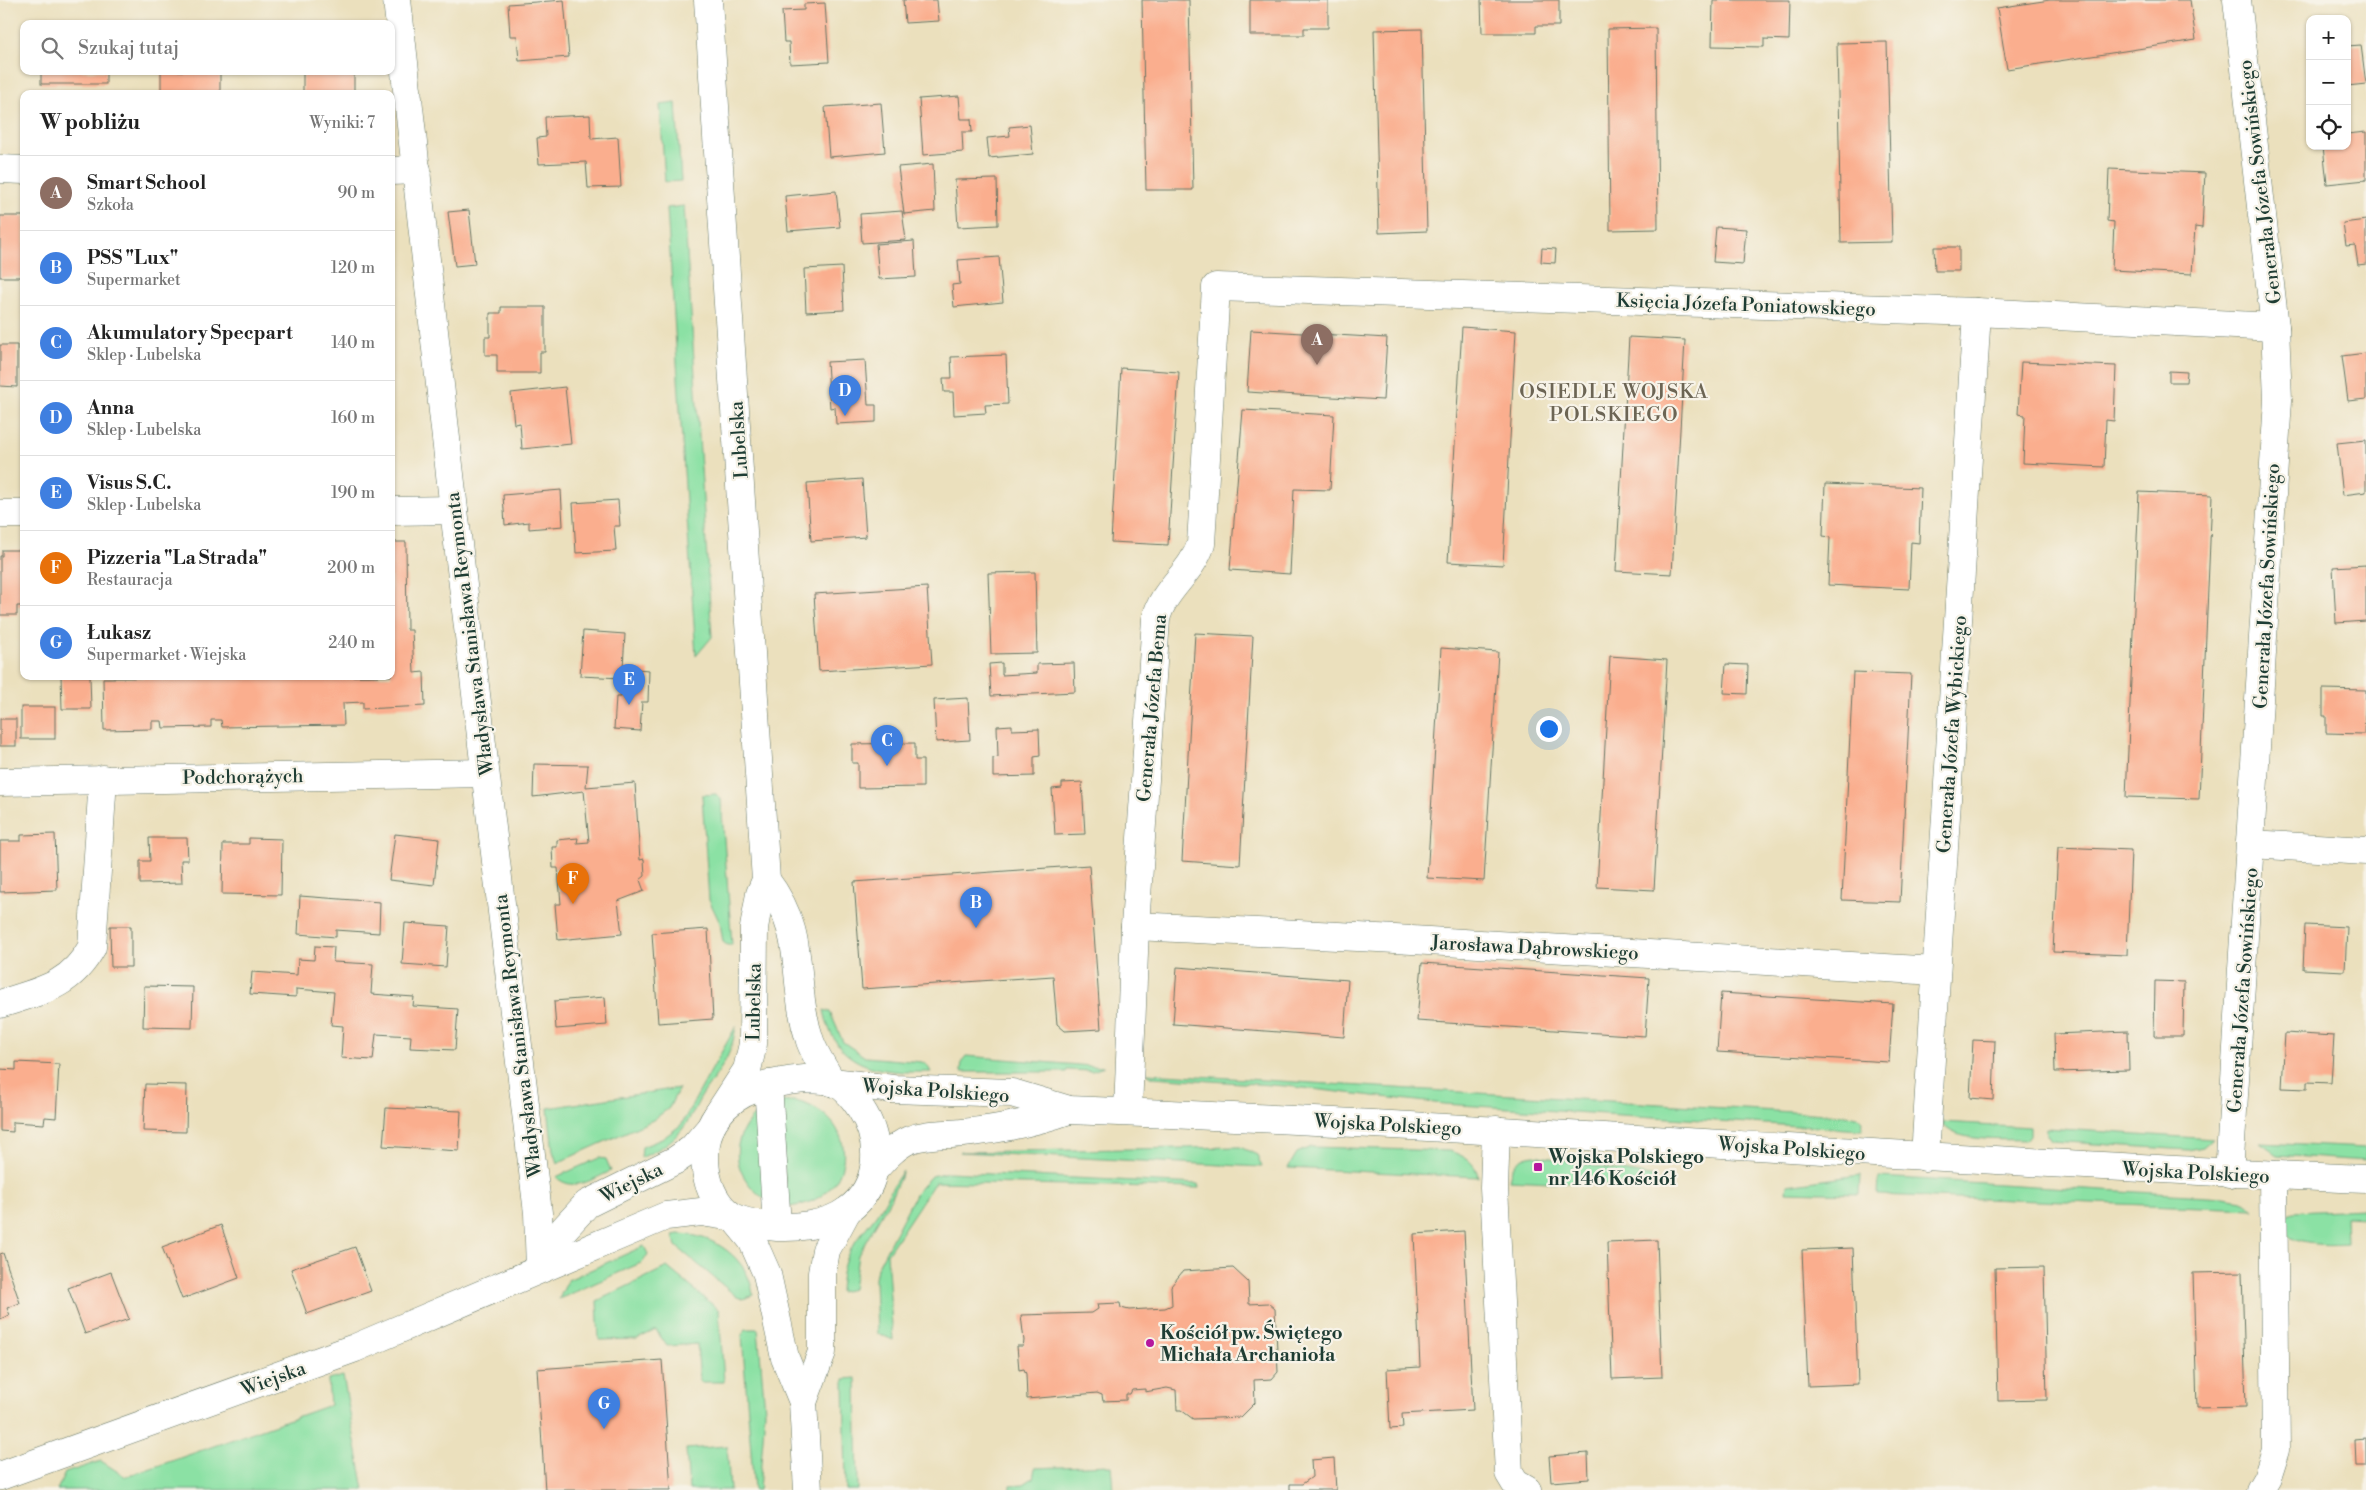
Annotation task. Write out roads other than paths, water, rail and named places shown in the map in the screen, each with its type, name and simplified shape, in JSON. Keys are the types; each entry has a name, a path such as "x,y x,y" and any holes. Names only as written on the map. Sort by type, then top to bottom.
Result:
{"street":[{"name":"Władysława Stanisława Reymonta","path":"397,0 404,170 454,510 538,1213 540,1268"},
{"name":"Lubelska","path":"708,0 766,880 760,894 754,928 754,1044 747,1070 714,1121"},
{"name":"Generała Józefa Sowińskiego","path":"2230,1174 2278,400 2275,327 2237,0"},
{"path":"0,170 20,170"},
{"name":"Księcia Józefa Poniatowskiego","path":"1216,286 1977,312 2275,327"},
{"name":"Generała Józefa Bema","path":"1128,1112 1135,926 1156,619 1161,603 1194,560 1201,544 1216,286"},
{"name":"Generała Józefa Wybickiego","path":"1926,1157 1977,312"},
{"path":"395,511 454,510"},
{"path":"0,514 20,514"},
{"name":"Podchorążych","path":"0,782 103,778 486,773"},
{"path":"0,1004 51,988 66,980 80,966 92,947 103,778"},
{"path":"2251,844 2366,851"},
{"path":"766,880 779,897 790,922 810,1041 832,1082 851,1094 871,1125 876,1148 874,1170 864,1193 847,1211 826,1250 822,1273 822,1352 803,1402"},
{"name":"Jarosława Dąbrowskiego","path":"1135,926 1378,938 1936,972"},
{"name":"Wojska Polskiego","path":"714,1121 746,1093 768,1084 805,1079 893,1089 1012,1093 1068,1110 1496,1130 1926,1157 2230,1174 2366,1179"},
{"path":"768,1084 777,1226"},
{"name":"Wojska Polskiego","path":"874,1170 885,1157 908,1140 932,1134 1012,1126 1043,1119 1068,1110"},
{"path":"714,1121 705,1152 708,1178 719,1201 752,1240 767,1274 785,1358 803,1402 808,1490"},
{"name":"Wiejska","path":"540,1268 564,1229 587,1204 676,1160 692,1149 714,1121"},
{"path":"1496,1130 1494,1188 1509,1473 1515,1483 1527,1490"},
{"path":"2260,1490 2268,1478 2276,1450 2273,1175"},
{"name":"Wiejska","path":"0,1476 356,1348 540,1268 666,1216 701,1212 777,1226 813,1224 847,1211"}],"place":[{"name":"Smart School","path":"1317,365"},
{"name":"Anna","path":"845,416"},
{"name":"Visus S.C.","path":"629,705"},
{"name":"Akumulatory Specpart","path":"887,766"},
{"name":"Pizzeria \"La Strada\"","path":"573,904"},
{"name":"PSS \"Lux\"","path":"976,928"},
{"name":"Wojska Polskiego nr 146 Kościół","path":"1538,1167"},
{"name":"Kościół pw. Świętego Michała Archanioła","path":"1150,1343"},
{"name":"Łukasz","path":"604,1429"}],"district":[{"name":"OSIEDLE WOJSKA POLSKIEGO","path":"1614,402"}]}
